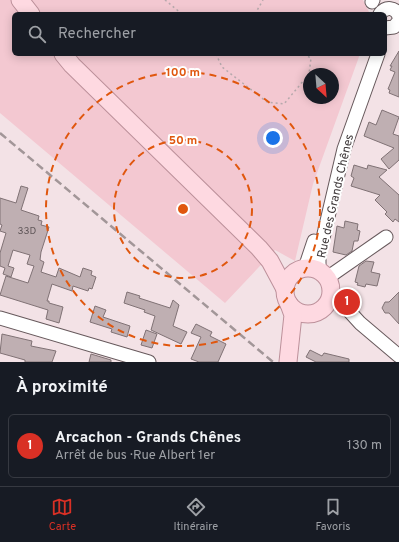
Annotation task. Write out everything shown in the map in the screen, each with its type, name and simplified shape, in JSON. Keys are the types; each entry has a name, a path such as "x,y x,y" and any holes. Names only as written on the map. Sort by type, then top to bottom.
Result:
{"main road":[{"path":"20,0 29,12"},
{"path":"65,56 72,65 259,248 270,261 287,296 293,315 289,355"},
{"path":"259,248 313,271 331,290 330,296 323,308 311,313 298,328 289,355"},
{"path":"311,313 299,312 287,296 290,276 313,271"}],"street":[{"name":"Rue des Grands Chênes","path":"313,271 311,254 336,148 370,56"},
{"name":"Rue des Grands Chênes","path":"313,271 319,255 344,149 377,56"},
{"path":"313,271 386,237"},
{"path":"330,296 340,301 360,323 399,356"},
{"path":"0,318 149,362"}],"path":[{"path":"165,0 180,12"},
{"path":"256,12 263,0"},
{"path":"217,56 222,67 266,102 284,104 308,74 311,58 307,56"}],"shaded area":[{"path":"0,0 363,0 369,12 12,12 12,56 359,56 313,184 295,261 275,250 225,303 0,113"}],"building":[{"path":"399,51 399,97 389,93 390,90 388,89 395,72 390,70 392,66 390,66"},
{"path":"382,110 399,117 393,134 399,136 399,160 389,169 381,159 394,148 364,136 369,122 376,125"},
{"path":"354,165 367,169 368,165 387,170 379,177 399,195 399,222 395,219 393,222 385,214 387,212 375,200 380,195 351,186 354,178 351,176"},
{"path":"21,186 28,188 21,210 39,216 38,220 42,221 41,225 49,227 41,252 40,260 44,262 41,272 56,277 59,268 80,277 83,268 92,271 91,275 96,277 92,289 89,288 88,291 73,286 72,291 52,284 47,301 63,307 59,323 46,319 48,310 0,295 6,276 28,283 34,266 27,264 30,255 13,250 8,266 14,268 11,277 3,274 5,268 0,266 0,253 6,233 0,231 2,225 0,224 0,198 16,203"},
{"path":"345,221 358,224 357,230 360,231 358,241 354,241 352,251 346,255 333,252 337,226 344,228"},
{"path":"366,261 374,262 371,272 380,274 377,286 366,284 365,287 357,285 358,283 355,282 359,266"},
{"path":"127,292 140,296 139,298 170,308 173,300 179,305 173,326 187,332 181,344 151,330 155,316 144,312 145,310 124,303"},
{"path":"399,292 399,324 389,313 385,313 382,308 385,302 389,302"},
{"path":"95,306 106,310 103,317 130,326 127,337 111,332 112,329 90,322"},
{"path":"196,324 212,332 210,336 226,344 218,362 199,362 191,359 201,337 191,333"},
{"path":"146,330 157,334 152,348 141,345"},
{"path":"2,334 32,341 31,346 56,351 52,362 25,362 25,360 0,353"},
{"path":"310,350 322,356 324,353 349,359 349,362 316,362 306,357"},
{"path":"91,354 111,360 111,362 89,362"}],"railway":[{"path":"0,133 273,362"}],"place":[{"name":"Arcachon - Grands Chênes","path":"347,302"}]}
